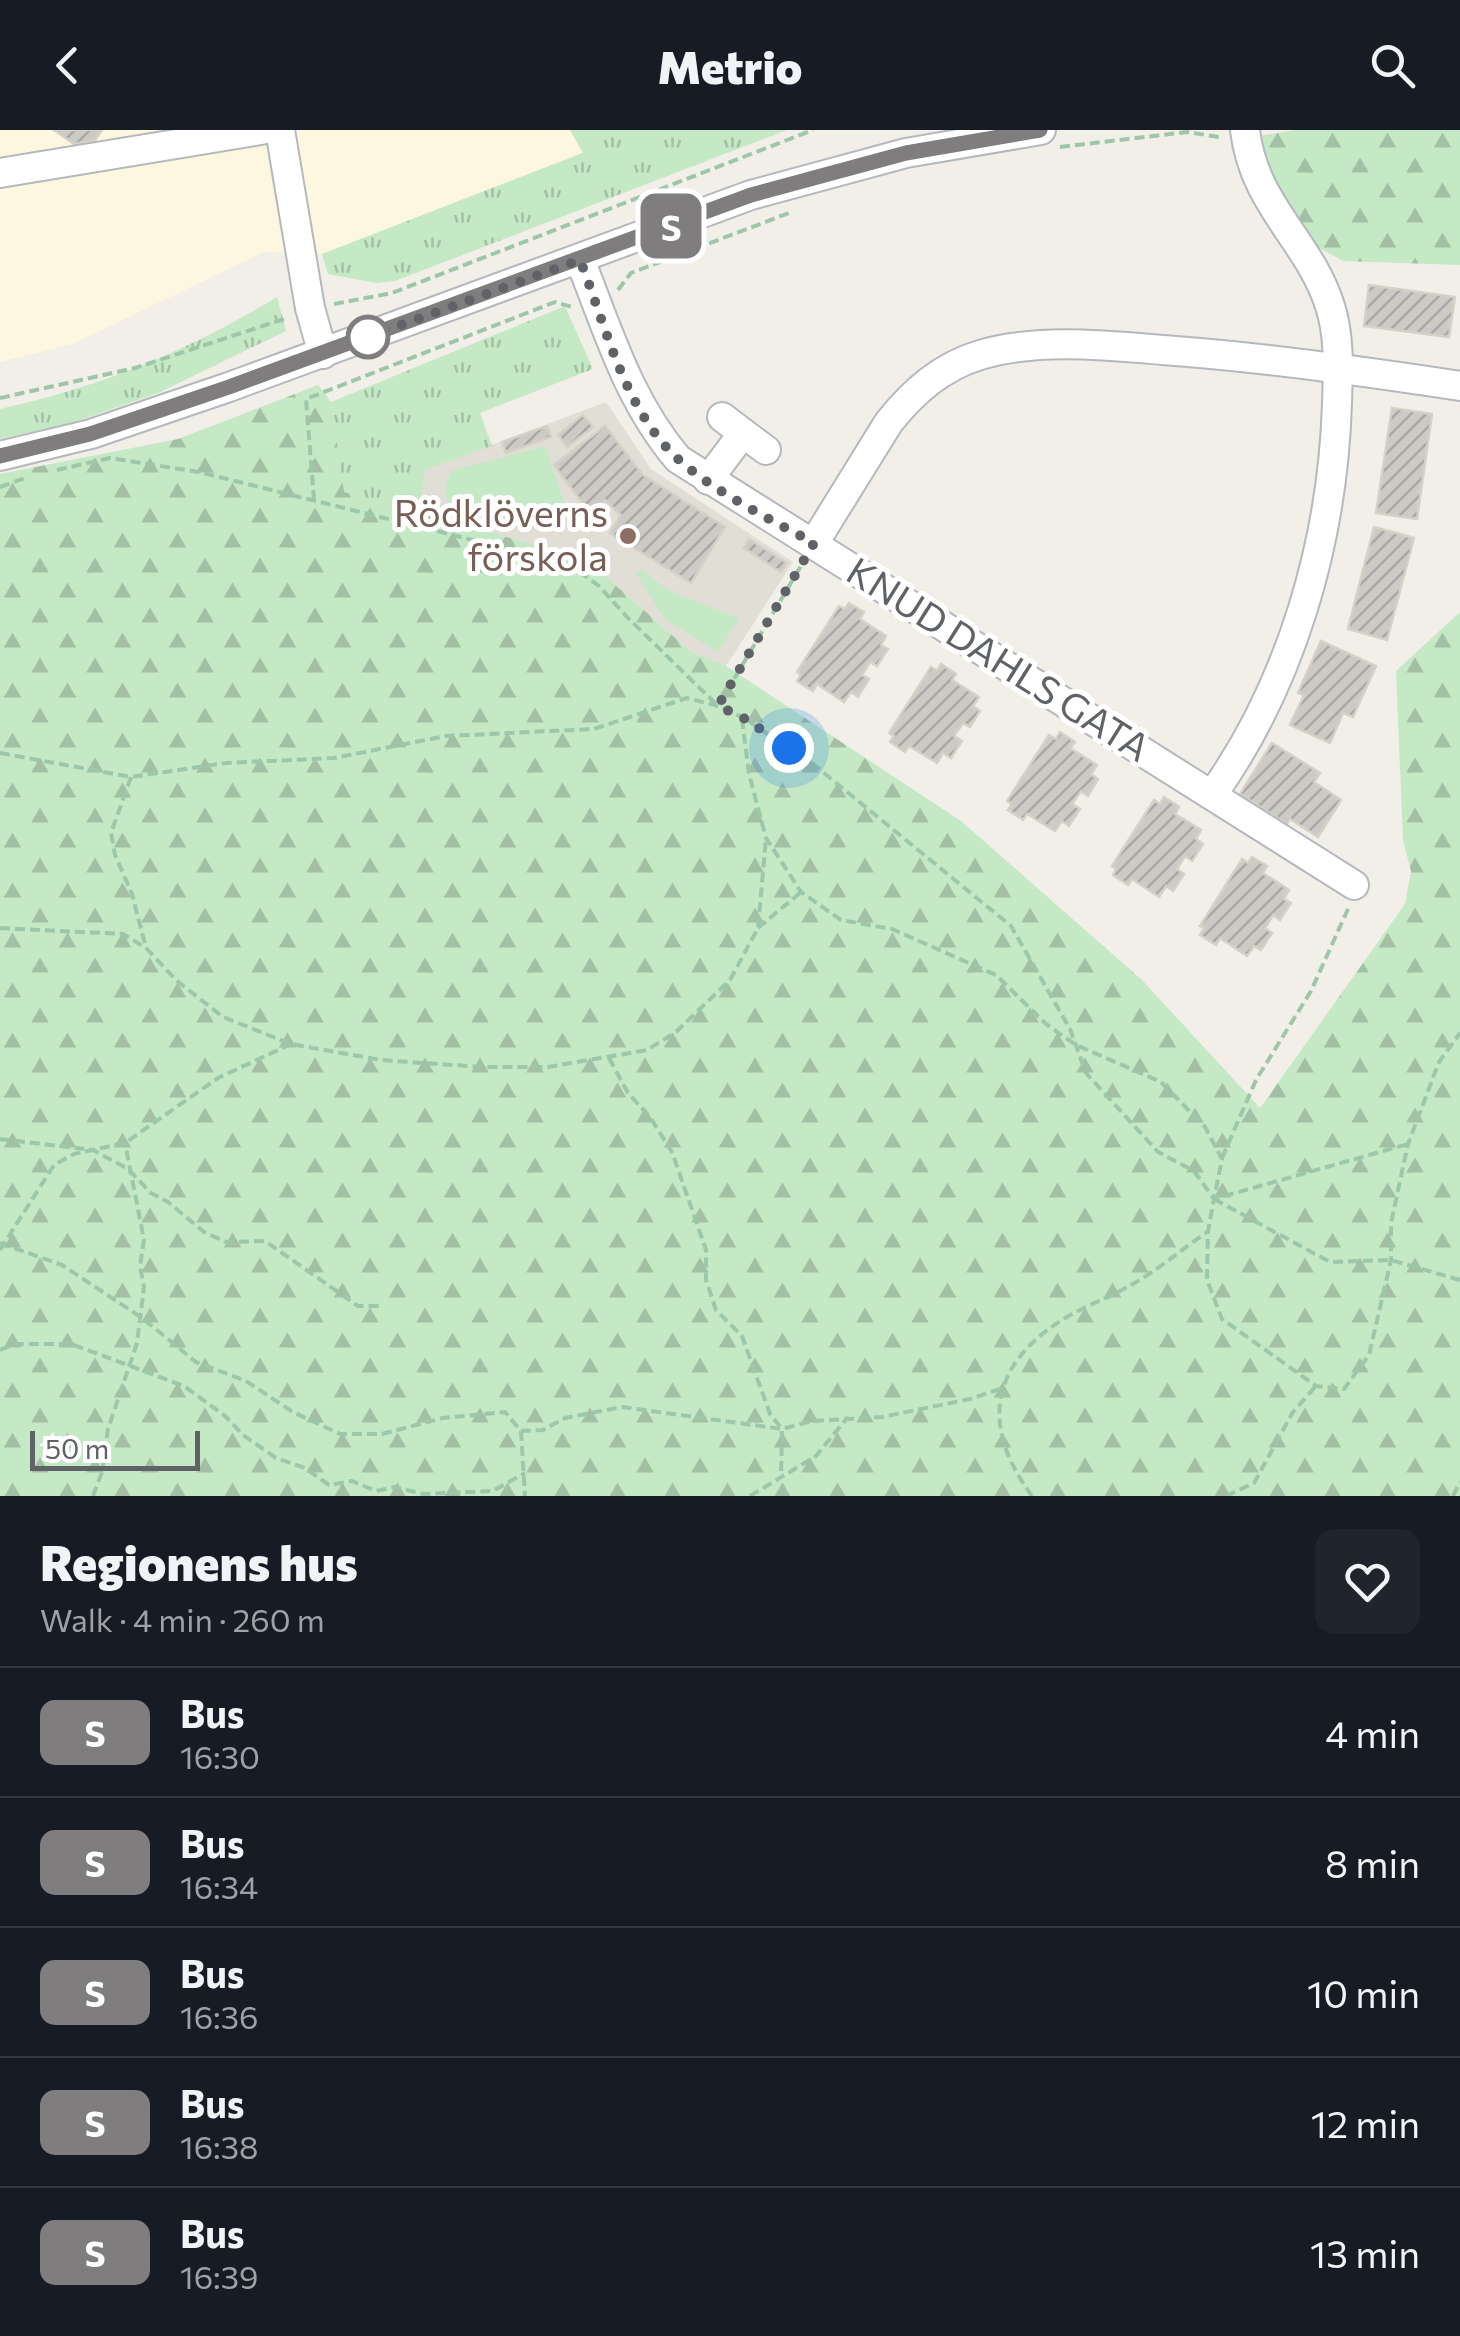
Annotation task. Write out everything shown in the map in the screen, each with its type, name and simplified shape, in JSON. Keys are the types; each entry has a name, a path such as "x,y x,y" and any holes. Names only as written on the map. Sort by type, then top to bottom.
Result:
{"street":[{"path":"0,174 260,130"},
{"path":"280,130 310,308 323,354"},
{"path":"1212,796 1234,764 1280,670 1307,597 1335,458 1336,331 1326,294 1262,189 1245,133"},
{"path":"0,456 90,434 323,354 751,195 906,153 1043,140"},
{"name":"KNUD DAHLS GATA","path":"580,260 628,386 655,432 678,458 1354,885"},
{"path":"814,543 888,422 902,406 930,379 980,355 1048,346 1118,346 1232,355 1460,386"},
{"path":"708,480 744,433"}],"path":[{"path":"0,398 135,368 253,332 310,308 392,293 812,130"},
{"path":"1043,140 1187,132 1220,137 1245,133"},
{"path":"314,500 306,399 555,302 574,308 617,292 631,273 795,211"},
{"path":"44,473 110,458 199,472 497,546 558,556 599,586 718,706"},
{"path":"0,487 28,477"},
{"path":"718,706 814,543"},
{"path":"0,753 131,777 226,763 334,758 446,736 594,730 687,698 718,706 742,717 813,764 1010,926 1076,1044 1086,1073 1158,1152 1194,1171 1214,1199 1330,1262 1392,1260 1460,1280"},
{"path":"742,717 749,774 766,838 801,892 841,920 892,929 996,975 1046,1024 1076,1044 1161,1082 1205,1127 1222,1159"},
{"path":"131,777 111,833 114,856 132,894 146,948"},
{"path":"758,928 766,838"},
{"path":"1354,885 1346,917 1325,962 1256,1080 1222,1159 1208,1231 1207,1280 1222,1319 1316,1386 1344,1389 1370,1355 1392,1260 1391,1224 1408,1144 1440,1062 1460,1033"},
{"path":"0,928 124,934 146,948 177,982 223,1017 291,1044 381,1060 482,1068 548,1067 647,1050 676,1032 730,980 758,928 801,892"},
{"path":"291,1044 218,1078 126,1143 74,1154 54,1165 2,1246 62,1265 141,1316 196,1362 246,1381 293,1412 340,1434 382,1434 443,1418 505,1412 521,1431 525,1496"},
{"path":"608,1058 672,1152 706,1250 706,1280 716,1310 742,1336 770,1414 782,1429 781,1478"},
{"path":"0,1139 93,1150 128,1169 150,1193 168,1202 204,1232 226,1242 265,1241 358,1306 379,1306"},
{"path":"94,1496 108,1428 130,1366 144,1287 140,1266 144,1240 126,1143"},
{"path":"1214,1199 1408,1144"},
{"path":"1032,1496 1004,1442 997,1412 1008,1370 1033,1342 1061,1320 1131,1285 1208,1231"},
{"path":"0,1350 15,1344 72,1344 184,1386 276,1458 306,1468 329,1485 352,1482 376,1491 395,1488 423,1494 493,1491 525,1473"},
{"path":"1226,1496 1254,1482 1293,1412 1316,1386"},
{"path":"521,1431 543,1430 565,1418 622,1407 782,1429 848,1417 882,1417 970,1399 1003,1388"},
{"path":"750,1496 816,1456 848,1417"},
{"path":"1454,1496 1460,1482"}],"shaded area":[{"path":"0,130 570,130 583,152 322,254 263,252 73,344 0,362"},
{"name":"Rödklöverns förskola","path":"606,402 651,469 793,562 726,666 690,651 586,559 420,513 425,470"}],"green space":[{"path":"570,130 787,130 395,281 376,283 328,274 322,254 583,153"},
{"path":"1294,130 1460,130 1460,265 1343,261 1310,243 1274,188 1254,137"},
{"path":"277,297 286,331 158,393 68,424 0,439 0,409 73,390 143,365 211,334"},
{"path":"565,306 593,369 480,413 492,446 425,470 420,513 343,492 331,402"},
{"path":"318,385 331,402 344,492 586,559 690,651 726,666 961,821 1142,980 1260,1108 1405,904 1411,871 1403,840 1396,671 1460,612 1460,1496 0,1496 0,474 178,439"},
{"path":"545,446 566,508 529,531 452,508 446,490 451,471"},
{"path":"642,569 667,590 739,618 718,652 665,619 636,574"}],"building":[{"path":"54,130 102,130 95,140 74,144"},
{"path":"1369,285 1455,297 1449,337 1364,326"},
{"path":"1392,408 1432,414 1417,519 1376,513"},
{"path":"583,415 593,427 567,447 558,435"},
{"path":"547,426 551,437 506,453 502,442"},
{"path":"605,426 643,475 725,527 691,583 610,533 621,515 605,500 589,512 554,465"},
{"path":"1374,527 1414,538 1387,640 1348,629"},
{"path":"749,539 787,563 781,572 744,548"},
{"path":"849,603 864,612 860,619 886,636 881,645 888,649 877,666 870,662 862,675 869,679 858,697 851,692 844,702 817,684 813,691 797,681 801,675 797,672 839,606 845,609"},
{"path":"1321,641 1376,666 1353,717 1343,713 1330,743 1290,725 1304,695 1298,693"},
{"path":"941,664 956,674 952,680 979,697 973,706 980,711 970,727 963,723 954,736 962,741 951,758 943,753 937,763 909,746 905,752 890,742 894,736 889,733 931,667 937,671"},
{"path":"1060,732 1075,742 1070,748 1097,765 1091,774 1098,779 1088,796 1081,791 1072,804 1080,809 1069,826 1062,821 1055,831 1027,814 1023,820 1008,810 1012,804 1007,801 1049,735 1056,739"},
{"path":"1272,743 1320,773 1314,782 1341,800 1318,837 1290,819 1287,824 1240,794"},
{"path":"1164,797 1179,807 1175,814 1201,830 1196,839 1203,844 1192,861 1185,856 1177,869 1184,874 1173,891 1166,886 1159,897 1132,879 1128,885 1113,875 1116,869 1112,866 1154,800 1160,804"},
{"path":"1252,857 1267,866 1263,873 1289,890 1284,899 1291,903 1280,920 1273,915 1265,928 1272,933 1261,950 1254,946 1247,956 1220,938 1216,945 1200,935 1204,928 1200,926 1242,859 1248,863"}],"bus line":[{"name":"S","path":"0,456 90,434 229,387 751,195 906,153 1040,130"}],"place":[{"name":"Rödklöverns förskola","path":"628,536"}],"route":[{"path":"368,337 580,260 628,386 655,432 678,458 708,480 814,543 718,706 789,748"}]}
